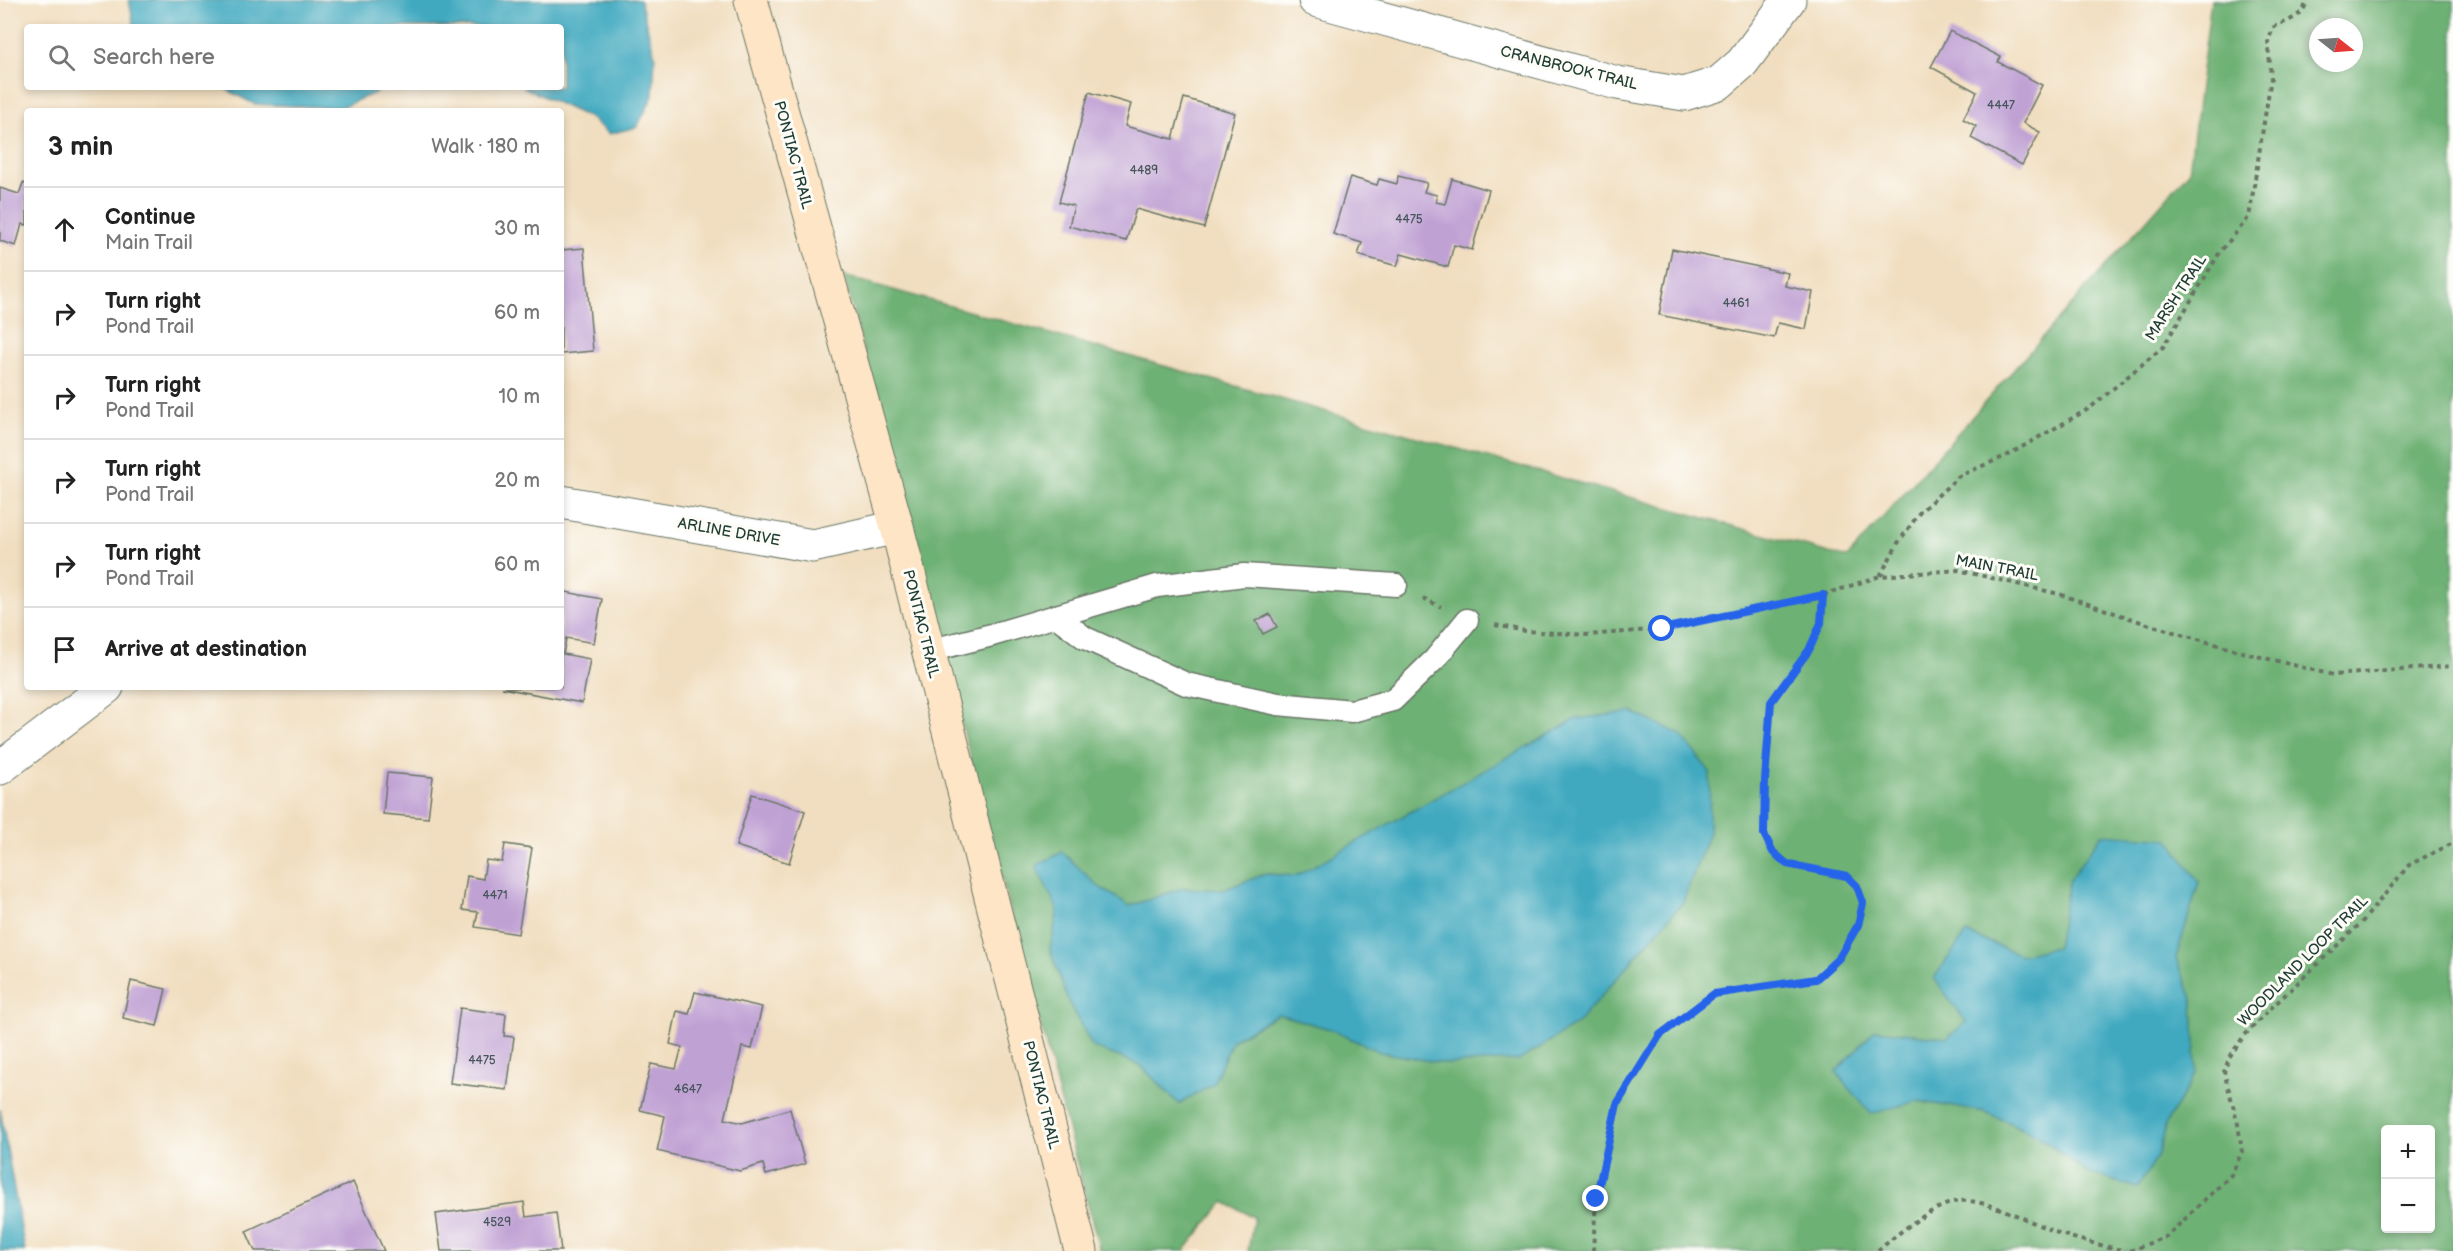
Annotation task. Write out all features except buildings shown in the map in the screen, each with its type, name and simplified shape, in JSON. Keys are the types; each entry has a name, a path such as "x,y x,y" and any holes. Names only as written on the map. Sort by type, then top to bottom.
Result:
{"main road":[{"name":"PONTIAC TRAIL","path":"751,0 897,527 1081,1251"}],"street":[{"name":"CRANBROOK TRAIL","path":"1315,0 1617,83 1684,94 1719,83 1742,63 1789,0"},
{"name":"ARLINE DRIVE","path":"564,503 813,546 897,527"},
{"path":"0,768 103,690"}],"lane":[{"path":"928,651 1157,586 1244,575 1396,585"},
{"path":"1056,616 1085,638 1186,684 1278,704 1352,711 1393,700 1435,659 1467,620"}],"path":[{"name":"MARSH TRAIL","path":"1880,576 1898,543 1920,512 1959,476 2008,455 2090,408 2163,347 2220,252 2249,217 2271,78 2268,40 2274,27 2300,15 2306,9 2307,0"},
{"name":"MAIN TRAIL","path":"1396,585 1467,620 1525,631 1588,634 1662,629 1823,595 1880,576 1958,570 2059,594 2150,626 2333,675 2453,666"},
{"path":"1593,1251 1596,1199 1617,1104 1660,1035 1714,994 1816,979 1839,958 1858,925 1863,903 1857,886 1847,876 1787,864 1773,852 1764,834 1765,780 1771,702 1809,650 1821,623 1823,595"},
{"name":"WOODLAND LOOP TRAIL","path":"2130,1251 2168,1236 2231,1175 2242,1152 2238,1124 2224,1072 2230,1056 2244,1036 2362,921 2409,865 2453,843"},
{"path":"1878,1251 1897,1233 1946,1204 1962,1201 1991,1206 2066,1236 2125,1251"}],"green space":[{"path":"2211,0 2453,0 2453,1251 1248,1251 1254,1217 1224,1202 1184,1251 1100,1251 844,276 1847,558 2189,172","holes":["1061,852 1099,887 1130,906 1183,888 1223,890 1265,874 1296,876 1321,862 1683,902 1638,953 1448,1064 1380,1052 1330,1029 1278,1014 1232,1041 1213,1084 1179,1104 1140,1065 1093,1047 1069,1003 1050,949 1058,910","2069,880 2199,882 2176,958 2193,1001 2196,1073 2166,1123 2157,1157 2088,1173 2038,1136 1986,1112 1917,1101 1875,1030 1947,1038 1967,1022 1966,933 2021,955 2057,947"]}],"water":[{"path":"129,0 640,0 655,56 653,96 637,127 609,134 590,118 529,90 564,90 564,24 133,24"},
{"path":"228,90 379,90 339,108 254,104"},
{"path":"1632,712 1680,734 1710,772 1709,832 1683,902 1577,1024 1520,1060 1448,1064 1380,1052 1330,1029 1278,1014 1232,1040 1213,1084 1179,1104 1140,1065 1093,1047 1069,1003 1050,949 1058,910 1036,866 1062,852 1099,887 1130,906 1183,888 1223,890 1265,874 1296,876 1576,719"},
{"path":"2102,834 2169,839 2199,882 2176,958 2193,1001 2196,1073 2166,1123 2157,1157 2137,1188 2088,1173 2038,1136 1986,1112 1917,1101 1871,1114 1836,1072 1875,1030 1947,1038 1966,1022 1934,978 1966,933 2021,955 2057,947 2069,880"},
{"path":"0,1109 25,1251 0,1251"}],"route":[{"path":"1596,1199 1617,1104 1660,1035 1714,994 1816,979 1839,958 1858,925 1863,903 1857,886 1847,876 1787,864 1773,852 1764,834 1765,780 1771,702 1809,650 1821,623 1823,595 1662,629"}]}
